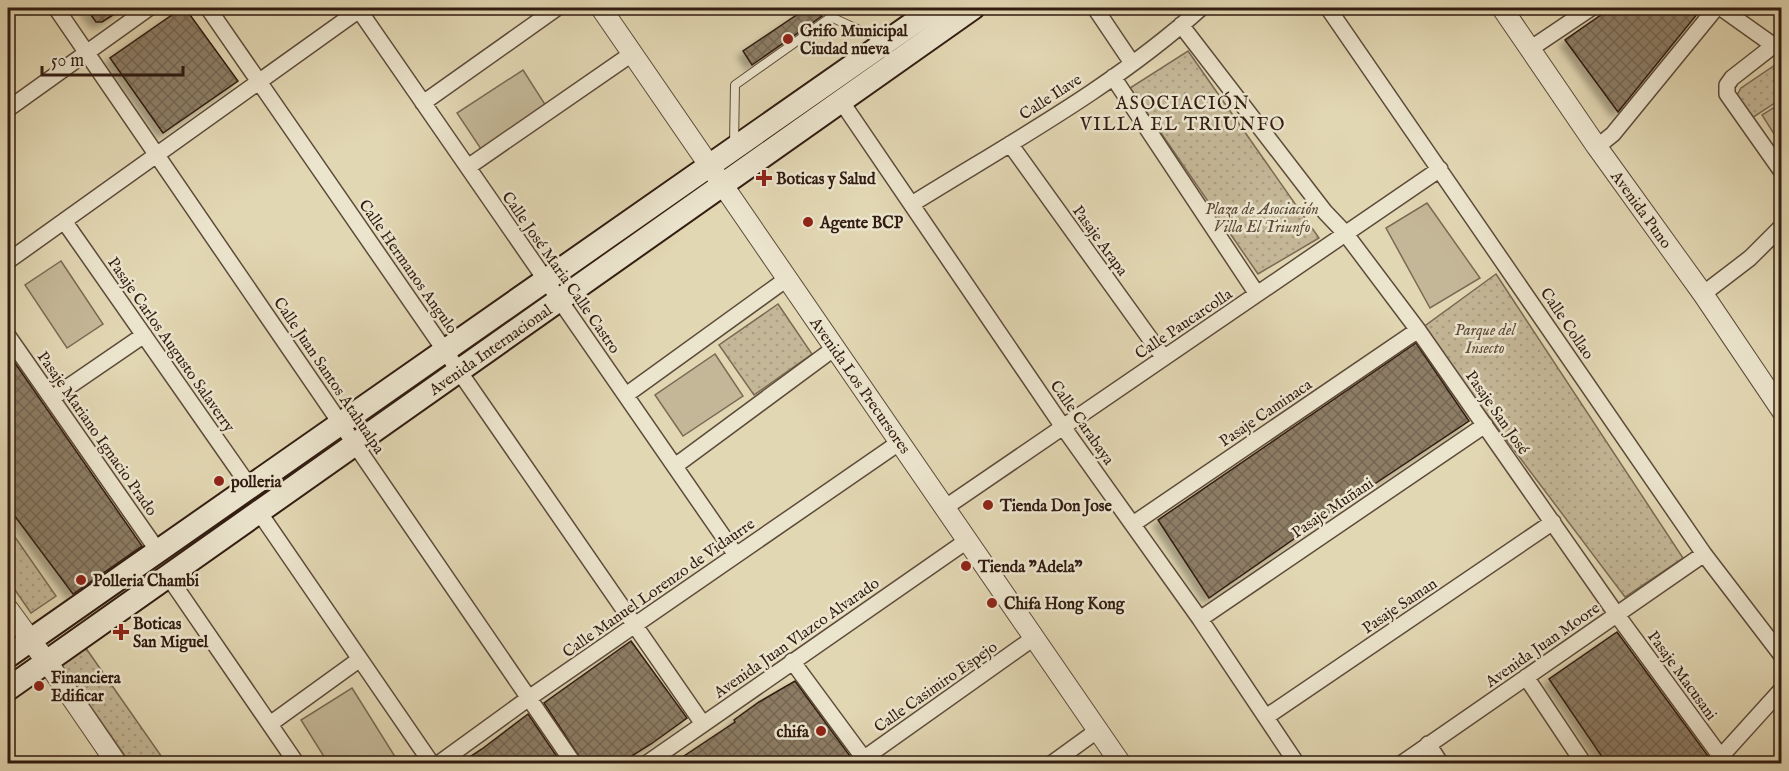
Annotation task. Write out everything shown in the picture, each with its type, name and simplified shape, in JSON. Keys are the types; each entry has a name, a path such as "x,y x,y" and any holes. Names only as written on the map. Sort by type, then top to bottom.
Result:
{"main road":[{"name":"Avenida Internacional","path":"8,690 973,8"},
{"name":"Avenida Internacional","path":"8,656 886,42 925,10"}],"street":[{"name":"Calle Juan Santos Atahualpa","path":"56,8 574,764"},
{"path":"8,109 149,8"},
{"name":"Calle Hermanos Angulo","path":"208,8 703,724"},
{"path":"423,103 557,8"},
{"name":"Avenida Los Precursores","path":"602,8 1121,764"},
{"path":"1095,8 1132,63"},
{"name":"Calle Ilave","path":"912,204 1113,77 1201,8"},
{"name":"Calle Collao","path":"1328,8 1704,554 1782,656"},
{"name":"Avenida Puno","path":"1502,8 1597,147 1779,403"},
{"path":"1530,49 1591,8"},
{"path":"1597,147 1613,134 1716,8"},
{"path":"1721,8 1777,42 1732,78 1727,85 1727,94 1782,172"},
{"path":"8,261 360,9"},
{"name":"Calle José Maria Calle Castro","path":"360,9 736,555"},
{"name":"Pasaje San José","path":"1181,25 1325,212 1346,233 1418,330 1617,615"},
{"path":"468,167 633,53"},
{"path":"1113,77 1257,294"},
{"name":"Calle Carabaya","path":"841,101 1063,427 1200,619 1297,764"},
{"name":"Pasaje Arapa","path":"1010,144 1164,358"},
{"name":"Calle Paucarcolla","path":"946,507 1440,169"},
{"name":"Pasaje Carlos Augusto Salaverry","path":"64,221 250,487"},
{"path":"1703,294 1749,258 1782,226"},
{"path":"626,395 788,278"},
{"name":"Pasaje Caminaca","path":"1133,524 1418,330"},
{"path":"52,398 144,335"},
{"name":"Pasaje Mariano Ignacio Prado","path":"8,336 158,551"},
{"path":"675,466 836,347"},
{"name":"Pasaje Muñani","path":"1200,619 1485,425"},
{"name":"Calle Manuel Lorenzo de Vidaurre","path":"438,764 529,698 900,442"},
{"path":"259,512 432,764"},
{"name":"Pasaje Saman","path":"1266,717 1553,522"},
{"name":"Avenida Juan Vlazco Alvarado","path":"646,764 968,540"},
{"name":"Avenida Juan Moore","path":"1401,764 1704,554"},
{"path":"168,576 297,764"},
{"path":"8,609 117,764"},
{"name":"Pasaje Macusani","path":"1617,615 1718,760"},
{"name":"Calle Casimiro Espejo","path":"862,762 1035,637"},
{"path":"270,724 360,659"},
{"path":"792,661 862,762"},
{"path":"1526,677 1584,764"},
{"path":"1718,760 1782,689"},
{"path":"1051,764 1098,730"},
{"path":"1428,744 1441,764"}],"lane":[{"path":"734,148 735,85 831,16 886,42"}],"green space":[{"name":"Plaza de Asociación Villa El Triunfo","path":"1188,51 1319,238 1258,274 1130,88"},
{"path":"1781,61 1781,99 1752,118 1736,97 1741,88"},
{"path":"523,70 546,106 481,149 457,113"},
{"path":"1781,103 1781,145 1762,115"},
{"path":"1427,203 1480,278 1430,308 1386,228"},
{"path":"61,261 103,324 67,348 25,285"},
{"name":"Parque del Insecto","path":"1496,274 1683,558 1625,597 1422,328"},
{"path":"778,304 812,354 754,395 719,345"},
{"path":"715,354 743,396 683,436 655,395"},
{"path":"8,527 56,596 31,613 8,580"},
{"path":"83,644 166,763 130,763 59,661"},
{"path":"352,688 399,763 328,763 301,720"}],"building":[{"path":"86,8 124,8 102,22 96,22"},
{"path":"185,8 238,81 163,133 110,58"},
{"path":"807,8 815,8 822,16 752,65 743,51"},
{"path":"1611,8 1702,8 1618,112 1565,40"},
{"path":"1416,343 1469,421 1209,598 1158,520"},
{"path":"8,353 142,546 73,594 8,507"},
{"path":"1617,632 1708,756 1702,764 1607,764 1549,679"},
{"path":"631,641 687,718 619,764 584,764 544,703"},
{"path":"795,681 850,756 847,762 844,764 672,764 735,722 734,720 759,702"},
{"path":"528,714 562,764 459,764 482,749"}],"place":[{"name":"Grifo Municipal Ciudad nueva","path":"788,39"},
{"name":"Boticas y Salud","path":"764,178"},
{"name":"Agente BCP","path":"808,222"},
{"name":"polleria","path":"219,481"},
{"name":"Tienda Don Jose","path":"988,505"},
{"name":"Tienda \"Adela\"","path":"966,566"},
{"name":"Polleria Chambi","path":"81,580"},
{"name":"Chifa Hong Kong","path":"992,603"},
{"name":"Boticas San Miguel","path":"121,632"},
{"name":"Financiera Edificar","path":"39,686"},
{"name":"chifa","path":"821,731"}],"district":[{"name":"ASOCIACIÓN VILLA EL TRIUNFO","path":"1183,113"}]}
